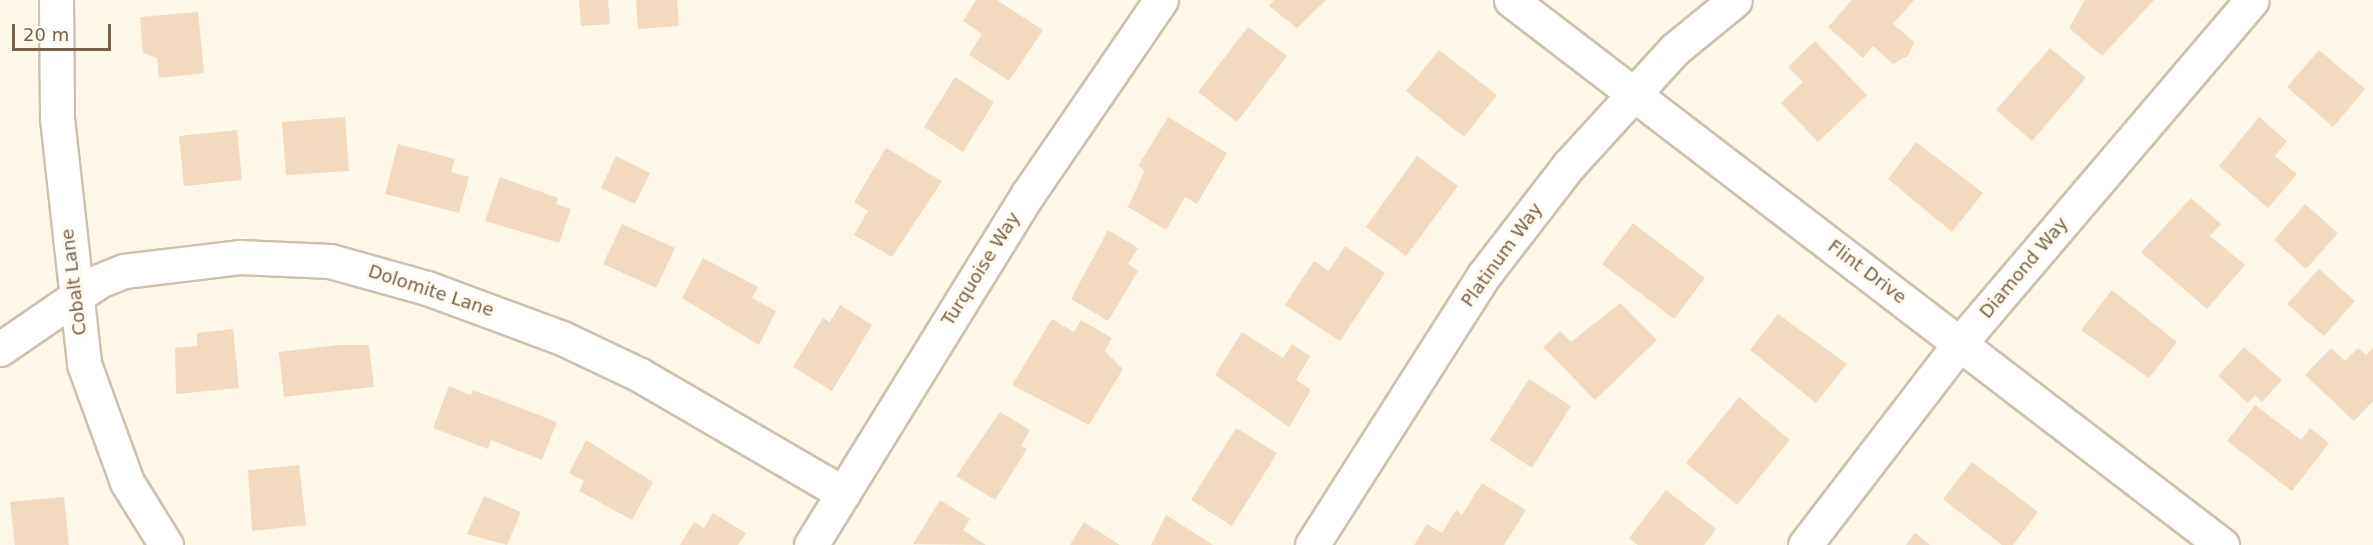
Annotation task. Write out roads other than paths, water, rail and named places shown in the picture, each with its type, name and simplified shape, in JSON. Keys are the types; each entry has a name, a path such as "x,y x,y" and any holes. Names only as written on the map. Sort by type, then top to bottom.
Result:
{"street":[{"name":"Cobalt Lane","path":"56,0 57,118 84,364 103,427 127,482 166,545"},
{"name":"Turquoise Way","path":"811,545 1028,194 1161,0"},
{"name":"Flint Drive","path":"1511,0 2222,545"},
{"name":"Platinum Way","path":"1312,545 1484,275 1569,165 1675,49 1735,0"},
{"name":"Diamond Way","path":"1805,545 1960,343 2252,0"},
{"name":"Dolomite Lane","path":"0,349 75,298 124,271 239,257 285,256 377,272 486,308 621,365 843,493"}]}
